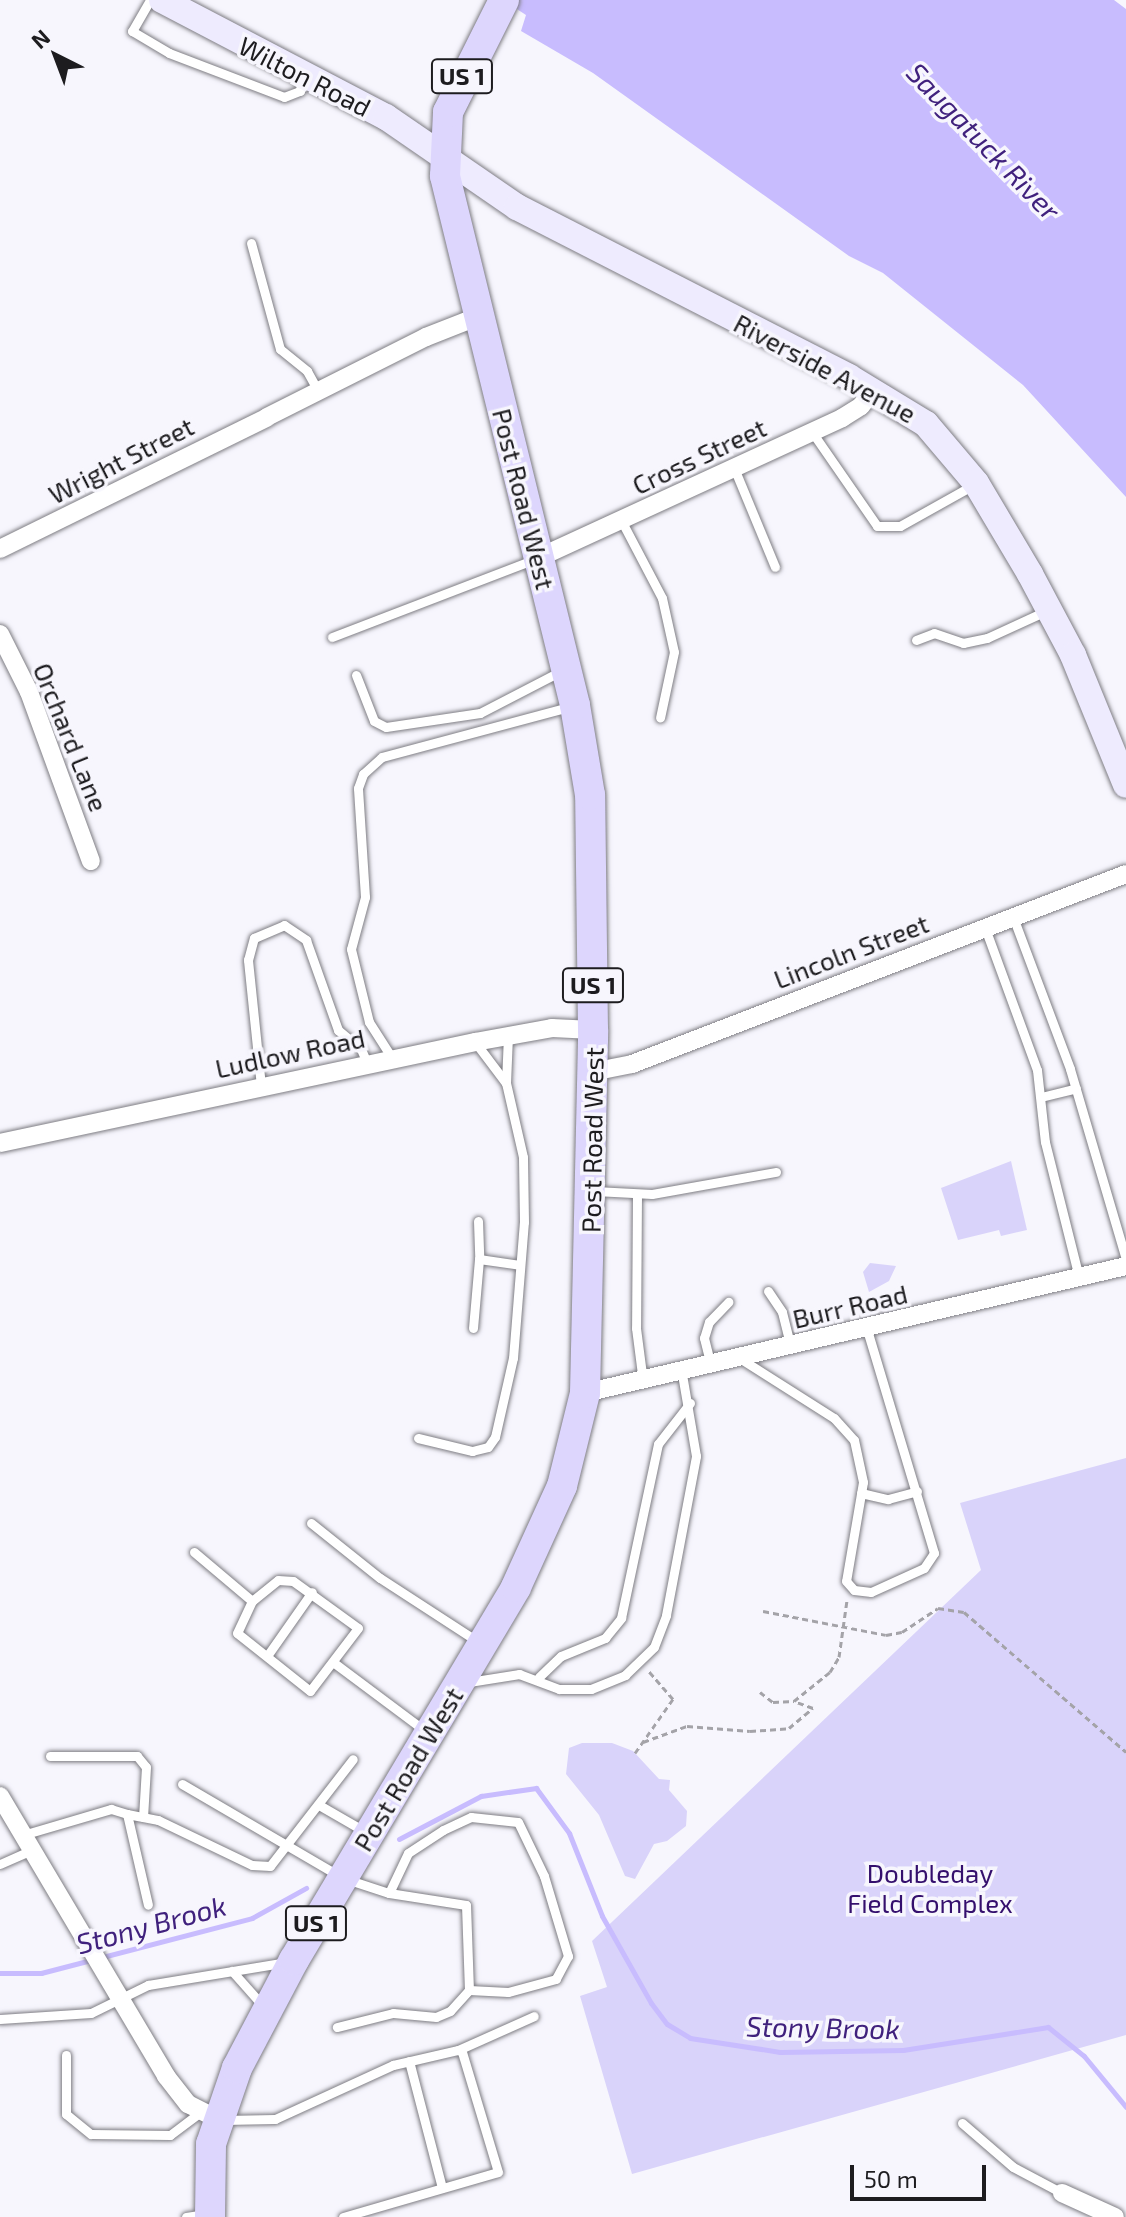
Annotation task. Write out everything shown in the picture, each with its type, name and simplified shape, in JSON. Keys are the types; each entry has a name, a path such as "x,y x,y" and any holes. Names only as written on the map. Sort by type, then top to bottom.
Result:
{"main road":[{"name":"Wilton Road","path":"162,0 386,117 444,158"},
{"name":"Post Road West","path":"202,2216 208,2115 294,1960 483,1644 554,1508 585,1393 591,1191 593,833 575,705 449,206 444,158 444,126 457,87 504,0"},
{"name":"Riverside Avenue","path":"444,158 530,214 873,390 926,424 976,483 1050,609 1126,785"}],"street":[{"name":"Wright Street","path":"0,549 426,337 477,317"},
{"name":"Cross Street","path":"538,558 812,432 861,406 873,390"},
{"name":"Orchard Lane","path":"0,634 29,692 91,861"},
{"name":"Lincoln Street","path":"592,1072 632,1064 1126,874"},
{"name":"Ludlow Road","path":"0,1143 475,1042 552,1028 593,1030"},
{"name":"Burr Road","path":"585,1393 682,1374 1126,1266"},
{"path":"0,1796 31,1842 176,2090 208,2115"},
{"path":"1062,2193 1115,2217"}],"lane":[{"path":"150,0 132,31 169,53 284,97 300,91 302,75"},
{"path":"251,243 280,349 307,371 318,391"},
{"path":"812,432 877,526 900,526 976,483"},
{"path":"734,468 775,567"},
{"path":"621,520 662,598 674,652 660,718"},
{"path":"332,637 538,558"},
{"path":"916,640 934,633 963,643 987,638 1050,609"},
{"path":"356,675 374,721 386,727 480,713 566,669"},
{"path":"392,1058 369,1022 351,949 365,897 358,788 363,774 382,757 514,717 575,705"},
{"path":"1013,917 1076,1088 1126,1259"},
{"path":"261,1086 248,960 254,938 284,925 306,940 332,1019 367,1063"},
{"path":"985,928 1037,1070 1045,1142 1079,1277"},
{"path":"418,1438 472,1451 488,1447 495,1437 513,1358 523,1157 506,1083 508,1036"},
{"path":"475,1042 506,1083"},
{"path":"1041,1097 1076,1088"},
{"path":"591,1191 637,1194 776,1172"},
{"path":"637,1194 636,1328 643,1383"},
{"path":"473,1328 479,1259 478,1221"},
{"path":"479,1259 520,1265"},
{"path":"768,1291 782,1312 791,1347"},
{"path":"711,1366 704,1338 709,1322 728,1302"},
{"path":"740,1358 847,1429 862,1463 861,1493 846,1577 850,1588 871,1592 929,1564 933,1547 867,1329"},
{"path":"459,1686 491,1676 539,1677 559,1689 591,1689 613,1682 641,1663 663,1628 695,1468 690,1403 682,1374"},
{"path":"539,1677 561,1656 605,1638 621,1618 658,1444 690,1403"},
{"path":"861,1493 888,1499 917,1491"},
{"path":"311,1523 380,1578 483,1644"},
{"path":"194,1552 252,1601"},
{"path":"286,1579 312,1592 358,1628 310,1691 237,1633 252,1601 286,1579"},
{"path":"267,1656 312,1592"},
{"path":"333,1662 430,1734"},
{"path":"50,1756 137,1756 146,1767 143,1817"},
{"path":"0,1864 31,1842 111,1809 143,1817 262,1867 277,1862 353,1759"},
{"path":"182,1784 343,1878 389,1893 466,1905 469,1990 450,2011 436,2017 393,2013 337,2027"},
{"path":"319,1805 369,1834"},
{"path":"127,1814 148,1905"},
{"path":"389,1893 408,1853 443,1830 471,1817 518,1822 544,1876 568,1956 556,1979 508,1992 469,1990"},
{"path":"0,2019 91,2013 148,1985 294,1960"},
{"path":"232,1971 266,2010"},
{"path":"66,2055 66,2114 91,2134 170,2135 208,2115 244,2124 275,2119 409,2061 461,2049 534,2016"},
{"path":"343,2217 498,2172 461,2049"},
{"path":"409,2061 442,2188"},
{"path":"962,2123 1013,2167 1062,2193"}],"path":[{"path":"794,1701 830,1672 839,1657 840,1626 850,1588"},
{"path":"763,1611 886,1635 902,1632 938,1608 964,1612 1126,1752"},
{"path":"635,1753 673,1696 641,1663"},
{"path":"643,1742 687,1726 750,1731 789,1728 806,1719 813,1708 794,1701 773,1702 760,1692"}],"green space":[{"path":"1011,1161 1027,1230 1001,1236 999,1230 958,1240 941,1188"},
{"path":"870,1263 896,1266 889,1281 869,1292 863,1272"},
{"name":"Doubleday Field Complex","path":"1126,1458 1126,2035 632,2174 580,1996 607,1987 592,1941 981,1570 960,1503"},
{"path":"582,1743 612,1743 633,1751 659,1779 670,1780 669,1790 687,1811 686,1826 667,1841 654,1844 635,1879 625,1876 599,1815 566,1774 569,1748"}],"water":[{"name":"Saugatuck River","path":"503,0 1114,0 1126,9 1126,497 1023,385 883,273 849,256 593,73 521,31 526,15"}],"waterway":[{"name":"Stony Brook","path":"399,1839 481,1796 536,1788 569,1833 602,1916 651,2003 667,2024 690,2038 780,2052 903,2050 1048,2027 1084,2056 1126,2107"},
{"name":"Stony Brook","path":"0,1973 41,1973 252,1918 306,1888"}]}
